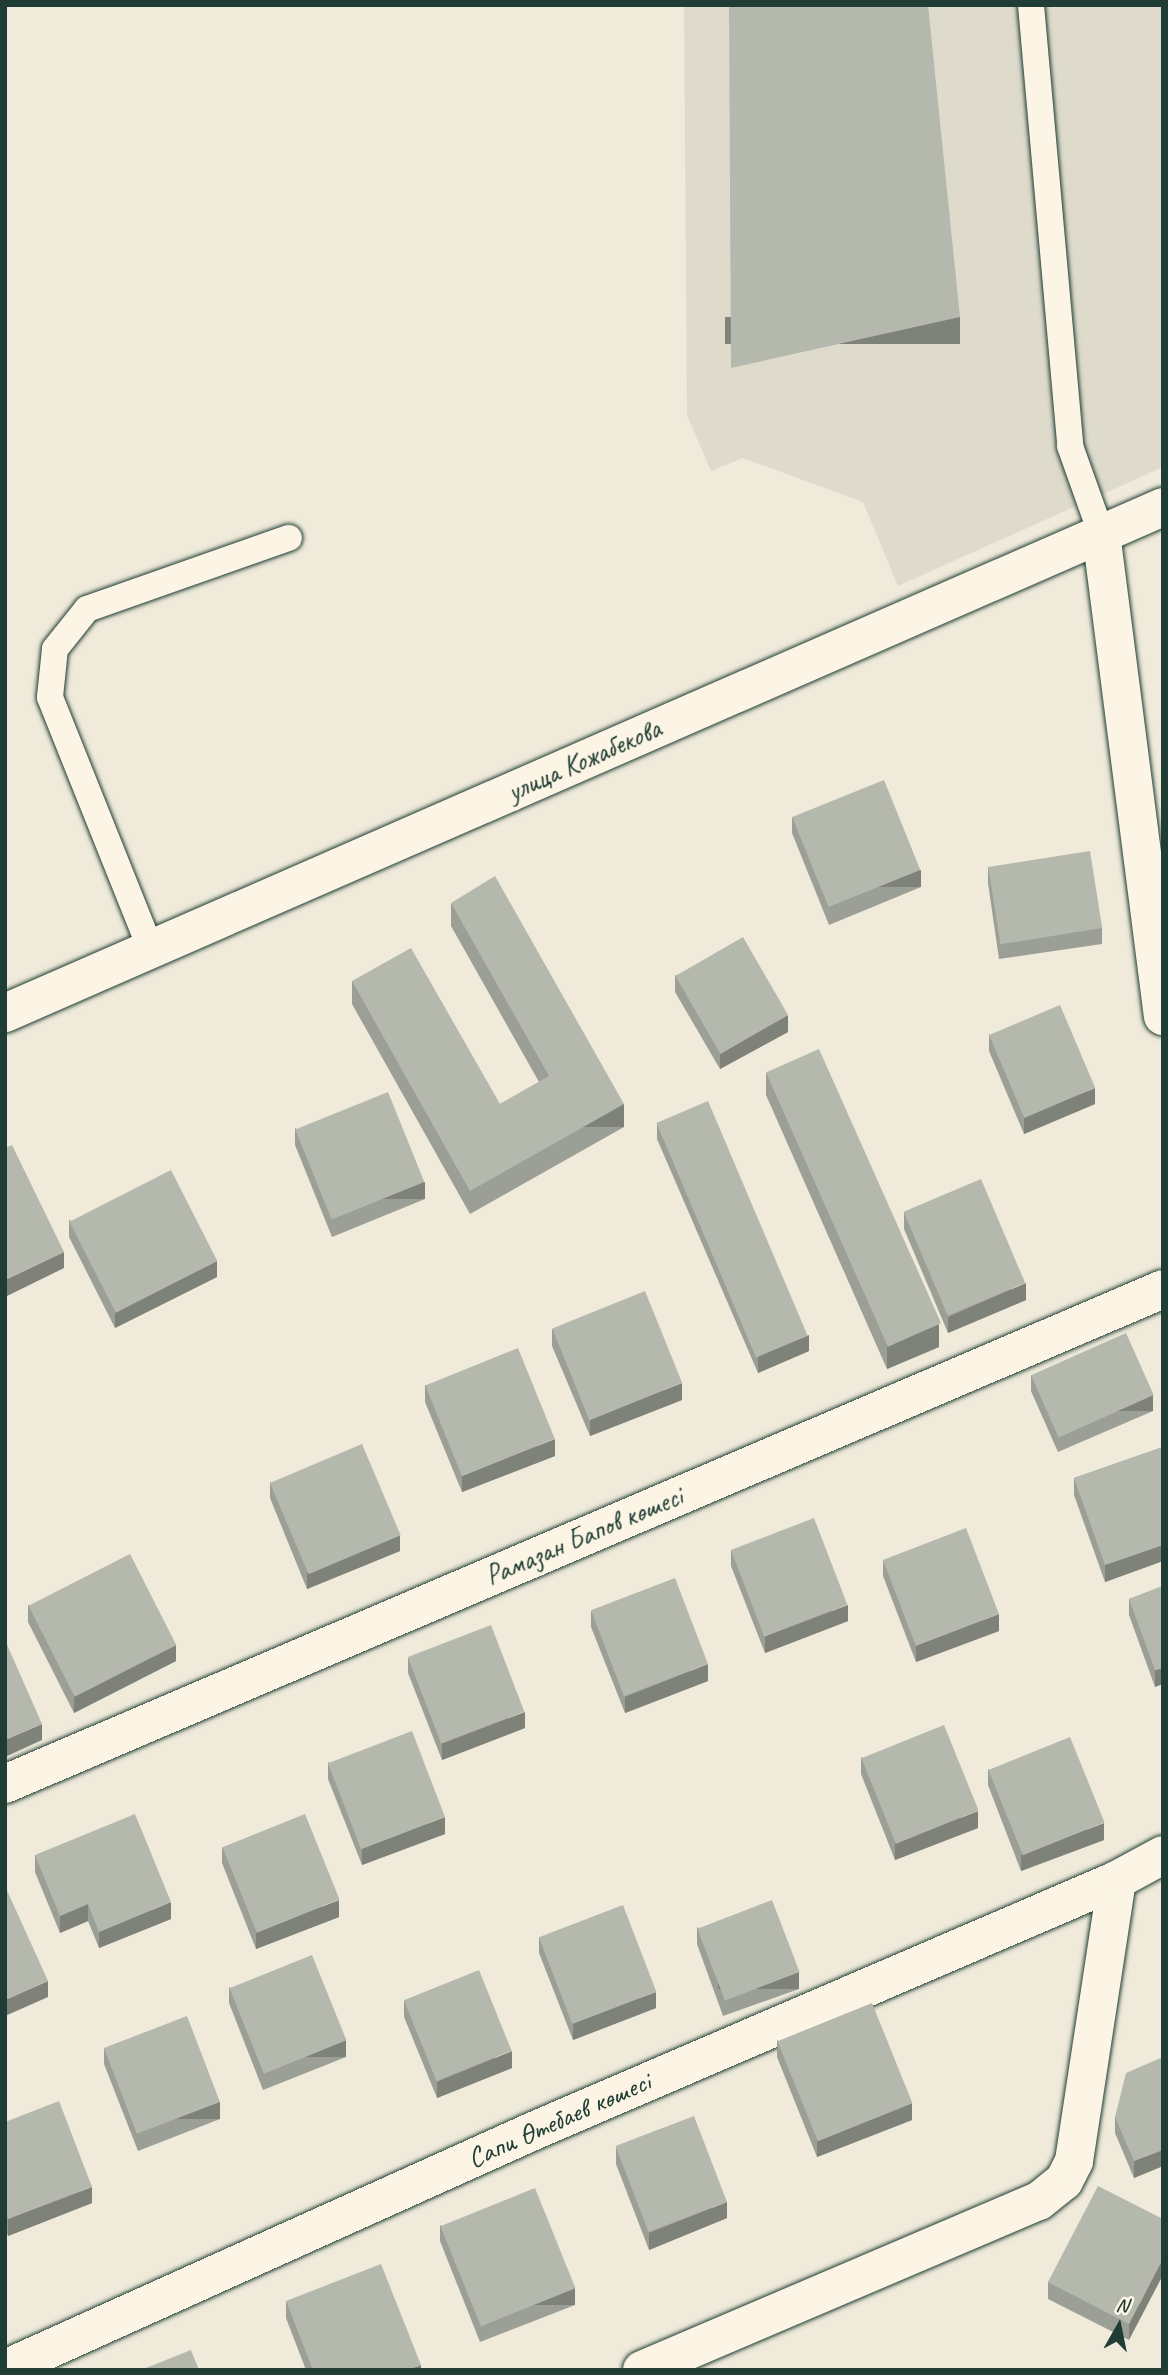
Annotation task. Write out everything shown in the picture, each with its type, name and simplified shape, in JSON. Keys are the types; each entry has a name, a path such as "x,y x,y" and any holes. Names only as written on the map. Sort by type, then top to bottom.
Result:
{"street":[{"name":"улица Кожабекова","path":"5,1013 1163,507"},
{"path":"1101,533 1163,1016"},
{"name":"Рамазан Бапов көшесі","path":"5,1784 1163,1289"},
{"name":"Сапи Өтебаев көшесі","path":"5,2369 531,2132 1116,1880 1163,1855"},
{"path":"642,2370 1039,2201 1064,2181 1074,2161 1116,1880"}],"lane":[{"path":"1031,5 1070,446 1101,533"},
{"path":"151,950 50,697 55,649 87,609 289,538"}],"shaded area":[{"path":"684,5 1163,5 1163,467 898,586 863,502 743,458 711,471 687,415"}],"building":[{"path":"729,5 928,5 960,317 731,368"},
{"path":"884,780 920,870 829,907 792,817"},
{"path":"1090,851 1102,928 1000,944 988,867"},
{"path":"495,876 624,1104 470,1191 352,981 411,948 500,1104 549,1076 451,903"},
{"path":"743,937 788,1015 720,1054 675,976"},
{"path":"1060,1005 1095,1088 1024,1118 989,1035"},
{"path":"819,1049 941,1323 888,1347 766,1073"},
{"path":"388,1092 424,1182 332,1219 295,1129"},
{"path":"708,1101 808,1336 756,1358 656,1123"},
{"path":"12,1145 64,1252 5,1280 5,1148"},
{"path":"171,1170 217,1261 116,1313 69,1222"},
{"path":"981,1179 1025,1283 948,1316 904,1212"},
{"path":"645,1291 682,1383 589,1420 552,1328"},
{"path":"1126,1333 1154,1395 1059,1437 1031,1375"},
{"path":"518,1348 555,1439 462,1476 425,1385"},
{"path":"362,1444 401,1535 309,1574 270,1483"},
{"path":"1163,1447 1163,1545 1105,1565 1074,1478"},
{"path":"814,1518 847,1605 764,1637 731,1550"},
{"path":"966,1528 999,1614 916,1646 883,1560"},
{"path":"130,1554 176,1645 75,1697 28,1606"},
{"path":"675,1578 708,1664 624,1696 591,1610"},
{"path":"1163,1586 1163,1668 1155,1670 1129,1599"},
{"path":"491,1625 524,1712 441,1744 408,1657"},
{"path":"5,1640 42,1724 5,1740"},
{"path":"944,1725 978,1810 896,1844 861,1758"},
{"path":"412,1731 445,1817 361,1849 328,1763"},
{"path":"1070,1737 1104,1822 1023,1855 988,1770"},
{"path":"135,1814 171,1902 99,1932 88,1904 60,1916 35,1855"},
{"path":"305,1814 339,1899 257,1933 222,1847"},
{"path":"5,1886 48,1981 5,2000"},
{"path":"772,1900 800,1972 725,2001 697,1929"},
{"path":"623,1905 656,1992 572,2024 539,1937"},
{"path":"312,1955 346,2040 264,2074 229,1988"},
{"path":"479,1970 512,2051 436,2081 404,2000"},
{"path":"872,2003 912,2103 818,2141 777,2041"},
{"path":"187,2016 220,2102 137,2134 104,2048"},
{"path":"1163,2057 1163,2150 1134,2161 1115,2117 1126,2073"},
{"path":"59,2101 92,2187 8,2219 5,2211 5,2122"},
{"path":"694,2116 727,2202 649,2232 616,2146"},
{"path":"1098,2186 1163,2219 1163,2258 1129,2324 1048,2282"},
{"path":"535,2188 575,2288 481,2326 440,2226"},
{"path":"381,2264 421,2365 408,2370 313,2370 286,2301"},
{"path":"191,2350 199,2370 141,2370"}]}
